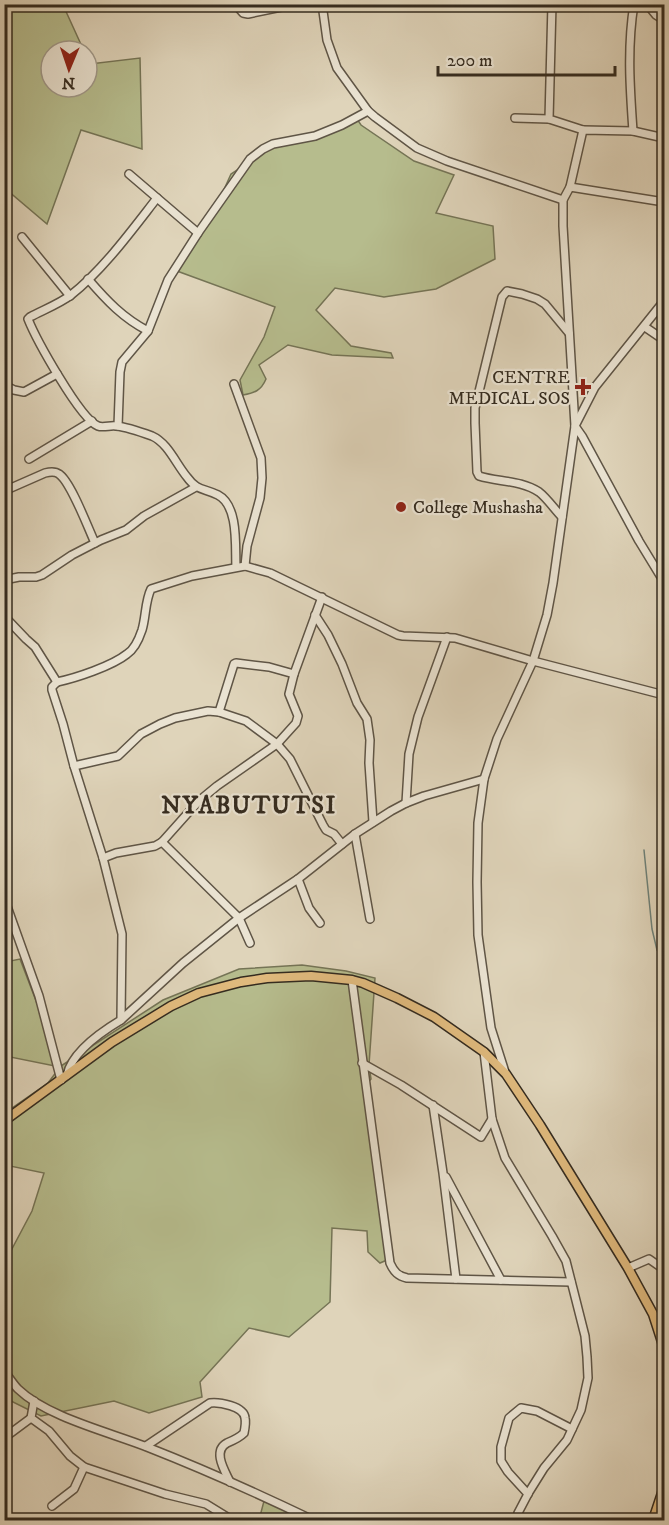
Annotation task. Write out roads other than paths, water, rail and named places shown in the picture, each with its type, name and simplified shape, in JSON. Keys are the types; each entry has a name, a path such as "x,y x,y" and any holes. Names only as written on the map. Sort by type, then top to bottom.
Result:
{"main road":[{"path":"4,1121 112,1042 171,1006 199,993 267,978 311,976 352,980 372,987 434,1017 484,1052 506,1074 628,1268 653,1314 664,1348"},
{"path":"653,1521 664,1487"}],"street":[{"path":"235,4 243,13 248,14 296,4"},
{"path":"322,4 327,40 338,68 368,111 375,117 417,148 447,161 563,200"},
{"path":"549,119 552,4"},
{"path":"633,131 629,57 634,4"},
{"path":"647,4 656,15 664,20"},
{"path":"118,426 122,362 148,332 168,280 250,159 273,144 315,136 368,111"},
{"path":"516,118 549,119 583,130 633,131 664,138"},
{"path":"506,1074 491,1028 478,935 478,823 484,779 497,740 533,661 547,615 553,583 575,426 563,200 570,187 583,130"},
{"path":"129,174 198,233"},
{"path":"570,187 664,202"},
{"path":"157,198 88,279 69,296 28,319 57,374 84,414 99,426 118,426 160,440 196,487 222,498 231,511 235,535 236,567"},
{"path":"22,237 69,296"},
{"path":"88,279 113,307 148,332"},
{"path":"562,517 537,491 517,483 478,476 475,416 505,292 522,294 545,304 570,334"},
{"path":"575,426 595,387 664,301"},
{"path":"645,327 664,340"},
{"path":"4,385 21,392 57,374"},
{"path":"234,384 261,458 262,470 260,498 247,546 245,566"},
{"path":"29,459 92,421"},
{"path":"575,426 664,582"},
{"path":"4,491 45,473 59,474 67,483 95,543"},
{"path":"4,580 19,577 36,578 72,555 126,530 144,516 196,487"},
{"path":"121,1020 122,934 103,858 52,687 57,682 98,669 130,652 142,628 151,589 192,576 245,566 270,573 403,636 447,637 664,695"},
{"path":"103,858 116,853 155,846 162,842 217,786 277,744 296,723 298,716 289,694 322,597"},
{"path":"315,615 328,635 357,703 367,719 373,822"},
{"path":"4,616 35,647 57,682"},
{"path":"406,803 409,754 417,717 447,637"},
{"path":"219,712 234,664 269,667 294,674"},
{"path":"74,766 118,756 141,734 167,721 208,711 219,712 246,721 277,744 290,759 326,830 334,834 342,844"},
{"path":"64,1077 71,1063 81,1051 121,1020 183,963 239,918 298,879 355,834 406,803 484,779"},
{"path":"355,834 370,919"},
{"path":"162,842 239,918 250,943"},
{"path":"298,879 309,908 320,923"},
{"path":"4,898 39,996 64,1077"},
{"path":"352,980 390,1263 397,1274 402,1277 456,1280 571,1282"},
{"path":"484,1052 492,1119 505,1158 566,1262 585,1336 588,1378 581,1410 567,1440 544,1468 518,1513 517,1521"},
{"path":"362,1063 482,1137 492,1119"},
{"path":"433,1105 456,1280"},
{"path":"443,1173 501,1280"},
{"path":"628,1268 649,1259 659,1266 664,1266"},
{"path":"4,1371 18,1389 34,1401 71,1419 146,1446 313,1521"},
{"path":"4,1438 31,1418 34,1401"},
{"path":"146,1446 210,1403 232,1407 246,1416 244,1433 239,1438 225,1444 221,1449 221,1462 230,1482"},
{"path":"528,1494 501,1461 501,1447 509,1418 521,1408 537,1411 572,1429"},
{"path":"31,1418 49,1431 70,1456 84,1467 165,1494 206,1504 232,1521"},
{"path":"52,1506 74,1489 84,1467"}],"waterway":[{"path":"644,850 652,929 657,950 664,959"}],"place":[{"name":"CENTRE MEDICAL SOS","path":"583,387"},
{"name":"College Mushasha","path":"401,507"}],"district":[{"name":"NYABUTUTSI","path":"249,805"}]}
